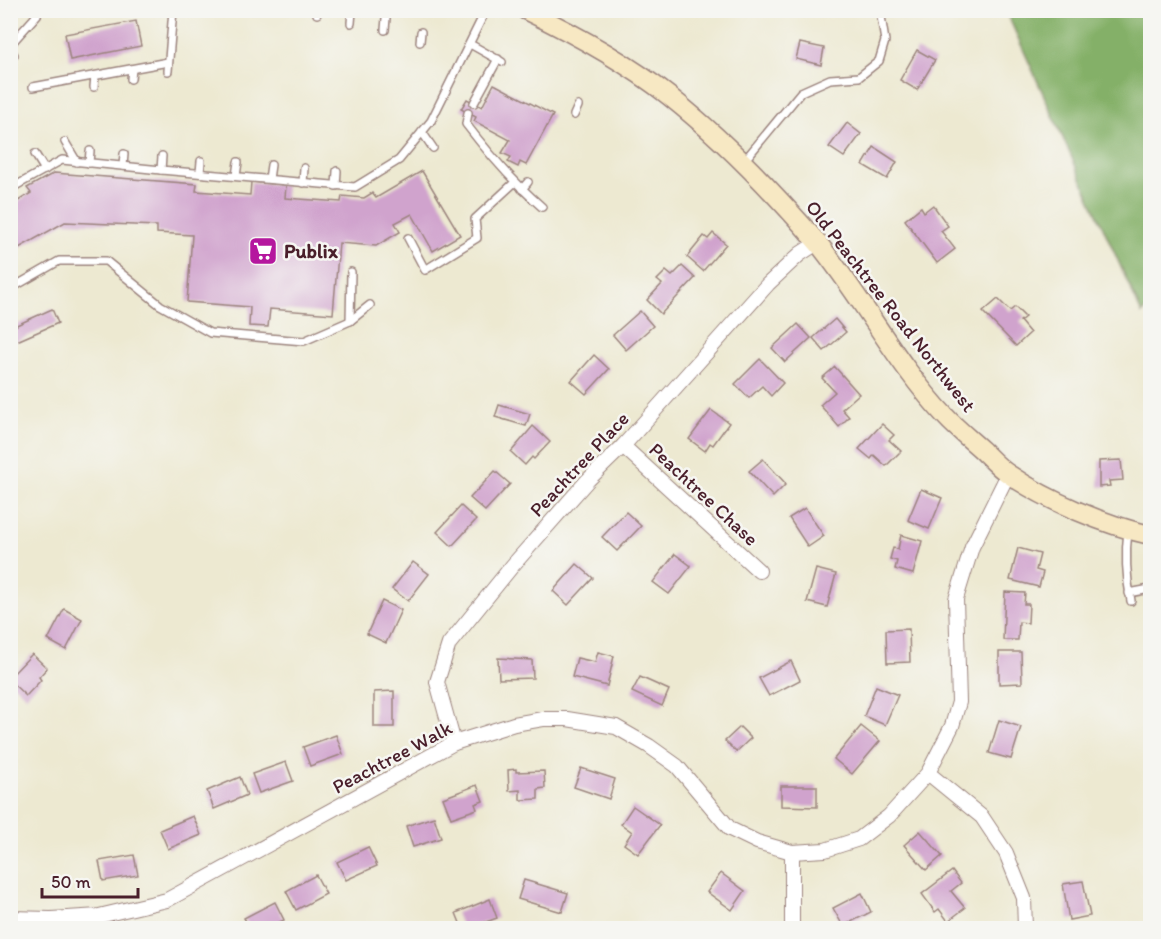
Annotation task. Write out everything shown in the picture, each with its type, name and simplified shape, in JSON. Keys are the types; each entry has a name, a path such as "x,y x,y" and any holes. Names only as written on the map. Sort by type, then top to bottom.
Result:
{"main road":[{"name":"Old Peachtree Road Northwest","path":"525,10 593,45 667,95 712,133 817,243 946,417 1008,474 1052,498 1128,530 1150,535"}],"street":[{"name":"Peachtree Place","path":"454,743 437,682 449,644 513,565 588,480 623,446 768,284 801,254 817,243"},
{"name":"Peachtree Chase","path":"623,446 759,571"},
{"name":"Peachtree Walk","path":"10,918 51,919 99,916 167,900 454,743 514,724 543,719 567,719 616,727 650,746 677,766 730,829 757,842 792,852 825,850 859,839 889,816 928,773 952,726 959,702 956,599 972,547 1008,474"},
{"path":"928,773 982,817 1006,853 1024,898 1025,928"},
{"path":"792,852 792,927"}],"lane":[{"path":"12,49 37,15 33,10"},
{"path":"168,72 173,10"},
{"path":"10,189 62,160 355,187 399,160 431,121 486,10"},
{"path":"742,163 801,92 830,79 859,77 879,61 885,41 880,10"},
{"path":"351,22 352,11"},
{"path":"385,30 386,18"},
{"path":"420,32 420,42"},
{"path":"470,44 500,61 474,103"},
{"path":"33,87 168,62"},
{"path":"131,78 132,69"},
{"path":"94,87 95,76"},
{"path":"574,115 578,106"},
{"path":"468,113 466,124 514,183 542,207"},
{"path":"422,132 433,148"},
{"path":"408,148 410,136"},
{"path":"65,142 76,162"},
{"path":"89,163 90,151"},
{"path":"35,154 45,170"},
{"path":"123,166 124,154"},
{"path":"161,170 162,156"},
{"path":"200,173 201,161"},
{"path":"237,176 238,162"},
{"path":"269,179 271,165"},
{"path":"373,176 374,165"},
{"path":"303,183 304,168"},
{"path":"336,186 337,171"},
{"path":"522,189 528,182"},
{"path":"408,238 425,270 477,238 476,219 514,183"},
{"path":"10,289 59,261 106,261 160,305 210,333 304,341 350,321 370,305"},
{"path":"350,321 351,272"},
{"path":"1128,530 1125,551 1130,597 1150,589"}],"green space":[{"path":"1006,11 1150,11 1150,304 1142,314"}],"building":[{"path":"136,21 141,46 70,60 65,34"},
{"path":"800,43 824,48 821,65 796,59"},
{"path":"917,50 935,60 917,90 900,80"},
{"path":"494,84 553,115 526,165 520,162 518,167 508,162 511,157 502,153 510,140 474,121 476,117 461,109 467,99 482,107"},
{"path":"847,123 861,134 844,157 829,147"},
{"path":"874,147 897,162 887,179 863,165"},
{"path":"422,171 460,235 433,251 412,214 395,223 400,232 376,246 339,243 333,314 270,309 268,327 249,326 250,307 187,302 192,235 157,233 157,226 65,222 10,253 10,206 31,193 27,188 54,173 197,184 196,191 250,195 251,182 286,185 285,198 341,202 342,196 364,198 372,193 376,198"},
{"path":"933,205 948,226 941,231 955,249 937,263 905,220 921,207 924,212"},
{"path":"713,233 726,244 703,271 687,257 704,236 708,239"},
{"path":"682,266 695,278 661,314 647,300 662,284 657,280 666,271 672,276"},
{"path":"998,299 1010,311 1015,307 1025,317 1020,321 1030,333 1016,346 983,312"},
{"path":"52,309 58,323 10,344 10,328"},
{"path":"640,311 653,326 626,350 613,335"},
{"path":"835,319 846,332 824,351 813,338"},
{"path":"798,324 811,338 785,362 772,348"},
{"path":"594,355 609,369 586,394 571,381"},
{"path":"760,359 783,383 771,396 762,386 749,398 735,384"},
{"path":"835,367 859,394 842,409 849,417 839,427 820,405 835,392 822,378"},
{"path":"499,405 530,414 526,426 495,417"},
{"path":"711,410 729,423 713,445 710,443 705,451 689,439"},
{"path":"882,424 894,435 889,440 901,451 886,466 874,455 871,459 859,449"},
{"path":"533,426 550,442 525,465 511,452"},
{"path":"763,459 786,484 773,497 749,471"},
{"path":"1121,460 1123,480 1109,481 1110,486 1099,487 1099,461"},
{"path":"495,471 510,484 485,511 470,498"},
{"path":"921,489 942,498 929,529 908,520"},
{"path":"461,506 476,520 452,546 437,532"},
{"path":"805,508 824,536 808,547 789,518"},
{"path":"626,512 641,526 617,551 602,537"},
{"path":"901,535 922,541 913,574 895,569 897,561 890,559 893,548 898,549"},
{"path":"1018,548 1040,554 1036,570 1043,572 1039,587 1010,580"},
{"path":"675,554 691,566 669,594 653,582"},
{"path":"413,562 429,574 408,601 392,589"},
{"path":"577,564 593,578 568,605 553,591"},
{"path":"816,569 836,574 827,607 807,602"},
{"path":"1005,592 1025,593 1024,604 1029,604 1028,623 1019,622 1018,640 1003,640"},
{"path":"382,601 401,610 386,643 367,634"},
{"path":"64,609 82,619 66,650 48,640"},
{"path":"909,629 910,662 887,663 886,630"},
{"path":"598,652 614,656 607,686 572,677 577,658 595,662"},
{"path":"999,652 1021,652 1022,683 999,684"},
{"path":"32,654 47,668 39,677 41,680 26,696 10,681 10,677"},
{"path":"498,658 532,660 533,678 499,679"},
{"path":"791,661 800,680 769,696 759,678"},
{"path":"640,677 669,690 662,706 632,692"},
{"path":"876,686 898,695 885,725 864,716"},
{"path":"394,691 394,727 374,727 374,692"},
{"path":"999,720 1021,727 1011,759 989,753"},
{"path":"861,726 880,741 852,774 834,759"},
{"path":"740,727 751,738 736,752 725,741"},
{"path":"336,735 343,754 310,766 303,747"},
{"path":"286,762 293,781 259,793 252,774"},
{"path":"581,768 615,779 609,799 574,787"},
{"path":"516,769 516,772 544,771 545,788 538,789 538,799 520,800 520,790 509,791 508,770"},
{"path":"240,777 247,795 214,809 207,791"},
{"path":"477,785 483,801 475,804 477,809 451,818 443,798"},
{"path":"781,786 817,786 817,807 781,806"},
{"path":"633,806 660,825 638,854 624,844 632,832 621,824"},
{"path":"193,816 201,835 168,849 160,830"},
{"path":"434,817 441,838 413,847 406,826"},
{"path":"920,831 942,856 926,870 904,845"},
{"path":"368,847 377,866 346,880 337,862"},
{"path":"134,855 138,875 103,881 99,861"},
{"path":"952,871 961,883 951,891 965,908 948,921 939,909 935,912 922,894"},
{"path":"721,873 745,891 732,910 707,892"},
{"path":"316,875 326,894 296,910 286,891"},
{"path":"524,880 568,893 562,912 518,899"},
{"path":"1083,881 1090,916 1069,920 1063,884"},
{"path":"862,893 871,912 843,926 833,908"},
{"path":"490,899 497,918 469,928 462,928 456,913"},
{"path":"275,902 284,920 267,928 250,928 244,918"}],"place":[{"name":"Publix","path":"263,251"}]}
